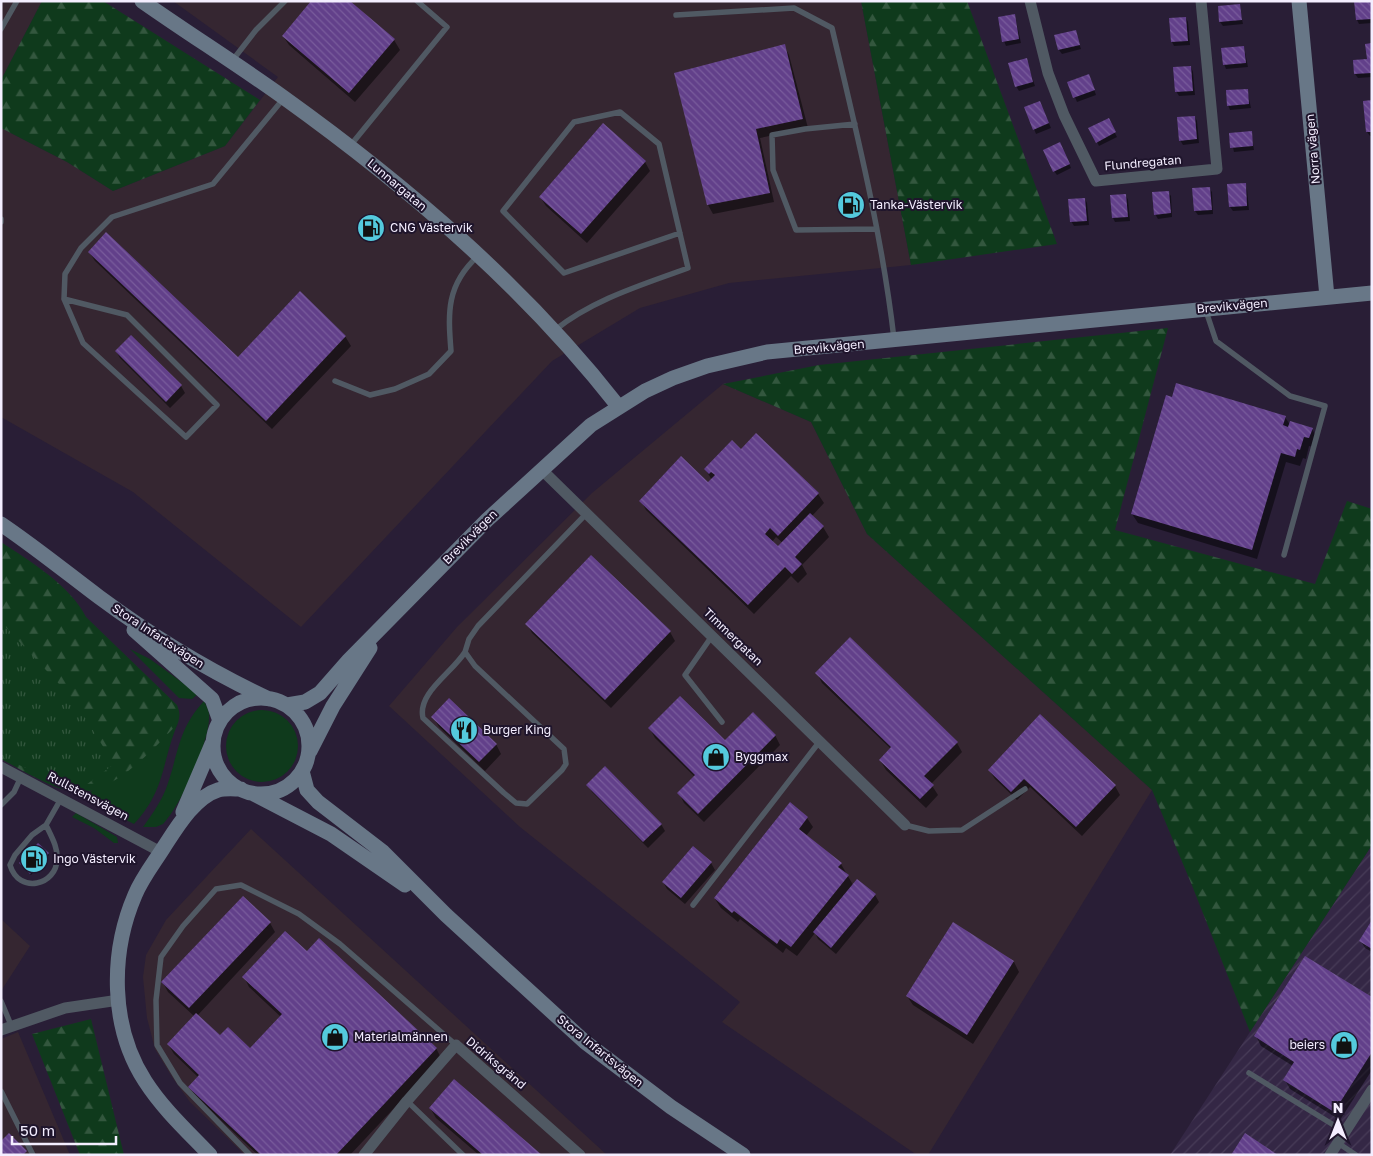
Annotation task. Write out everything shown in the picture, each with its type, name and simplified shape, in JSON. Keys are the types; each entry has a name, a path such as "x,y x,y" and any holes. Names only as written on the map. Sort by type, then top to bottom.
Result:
{"street":[{"name":"Lunnargatan","path":"142,1 284,98 389,177 479,256 555,330 618,406"},
{"name":"Flundregatan","path":"1030,1 1048,73 1064,115 1096,181 1217,170 1202,1"},
{"name":"Norra vägen","path":"1299,1 1327,297"},
{"name":"Brevikvägen","path":"287,705 313,699 487,520 591,425 618,406 674,378 743,356 1372,293"},
{"name":"Timmergatan","path":"541,469 906,825"},
{"name":"Stora Infartsvägen","path":"1,524 100,598 179,652 269,699"},
{"name":"Stora Infartsvägen","path":"100,598 158,654 212,699 220,721"},
{"name":"Brevikvägen","path":"309,754 333,706 383,628"},
{"path":"175,830 214,740 220,721 233,707 250,699 269,699 287,705 294,711 305,726 308,735 309,754 302,771 288,786 280,790 260,794 220,789 203,797 175,830 145,875 127,914 118,960 118,1000 128,1046 144,1080 164,1108 210,1155"},
{"path":"214,740 214,755 219,769 232,784 246,791"},
{"name":"Rullstensvägen","path":"1,767 62,797 161,852"},
{"name":"Stora Infartsvägen","path":"302,771 307,790 318,802 382,852 446,915 585,1042 671,1107 742,1155"},
{"name":"Stora Infartsvägen","path":"246,791 331,834 446,915"},
{"path":"6,1027 65,1008 118,1000"},
{"name":"Didriksgränd","path":"364,1155 407,1101 456,1046 580,1155"},
{"path":"1330,1155 1372,1090"}],"lane":[{"path":"1,29 17,1"},
{"path":"232,61 256,30 285,1"},
{"path":"349,146 447,27 417,1"},
{"path":"676,15 794,8 832,28 855,124 890,302 895,341"},
{"path":"64,299 127,315 217,405 186,437 83,342 64,299 65,274 81,248 112,217 213,184 284,98"},
{"path":"555,330 572,316 610,297 688,268 680,233 659,144 620,112 574,122 503,211 564,273 680,233"},
{"path":"855,124 804,128 772,136 773,170 796,230 876,229"},
{"path":"335,381 370,395 395,389 429,374 450,351 448,311 451,296 470,263 479,256"},
{"path":"1205,309 1216,341 1290,396 1325,406 1284,555"},
{"path":"465,652 475,666 564,749 566,764 562,770 527,804 516,803 504,794 424,718 421,710 425,697 458,664 465,652 469,639 478,626 587,513"},
{"path":"712,636 685,674 722,722"},
{"path":"693,905 820,741"},
{"path":"1,805 14,792 21,777"},
{"path":"906,825 929,831 962,830 1025,789"},
{"path":"46,826 56,849 58,861 55,869 34,885 22,883 12,873 10,865 15,855 32,835 46,826 62,797"},
{"path":"250,1155 180,1083 157,1045 156,1000 161,957 183,926 216,888 241,885 299,914 340,944 456,1046"},
{"path":"1,1001 6,1027"},
{"path":"1249,1073 1345,1132"},
{"path":"1,1091 33,1155"},
{"path":"407,1101 463,1155"},
{"path":"1338,1143 1356,1155"}],"shaded area":[{"path":"1,1 42,1 1,80"},
{"path":"173,1 861,1 911,265 729,283 640,308 552,361 301,627 133,492 1,417 1,128 67,162 113,191 225,146 278,77"},
{"path":"723,384 811,422 867,534 1152,790 928,1155 917,1155 722,1022 740,1002 520,827 389,706 457,627 592,493"},
{"path":"251,829 607,1155 245,1155 190,1102 155,1049 147,1018 143,977 146,955 166,920"},
{"path":"1372,845 1372,1155 1170,1155 1250,1032"},
{"path":"1,919 30,946 1,991"},
{"path":"18,1032 70,1155 1,1155 1,1039"}],"green space":[{"path":"42,1 103,1 260,100 225,146 113,191 67,162 1,128 1,80"},
{"path":"861,1 967,1 1057,244 911,265"},
{"path":"1168,328 1115,530 1315,584 1347,501 1372,509 1372,845 1250,1032 1152,790 867,534 811,422 723,384 819,365"},
{"path":"1,542 37,566 60,585 79,606 86,617 178,707 178,723 156,746 128,771 98,789 83,792 60,789 1,759"},
{"path":"1,622 74,700 114,764 78,791 1,757"},
{"path":"130,649 150,659 198,694 192,699 179,698"},
{"path":"204,701 209,719 204,744 185,789 178,803 163,824 156,827 143,827 166,789 189,721"},
{"path":"269,710 288,720 296,732 298,746 296,760 288,772 276,780 255,782 236,772 228,760 226,739 236,720 248,712"},
{"path":"178,723 158,788 144,812 134,824 68,791 89,793"},
{"path":"76,813 117,837 118,843 114,843 94,828 72,817"},
{"path":"91,1019 124,1155 80,1155 32,1034"}],"building":[{"path":"311,1 350,1 395,39 349,93 282,36"},
{"path":"1354,1 1372,1 1372,19 1356,20"},
{"path":"1240,4 1242,20 1219,22 1218,6"},
{"path":"1015,14 1019,39 1002,42 998,17"},
{"path":"1186,17 1188,41 1171,42 1169,18"},
{"path":"1076,30 1080,45 1058,50 1054,35"},
{"path":"1372,43 1372,73 1354,74 1353,60 1367,59 1365,44"},
{"path":"785,44 803,119 756,129 770,193 707,205 674,73"},
{"path":"1244,46 1246,63 1223,65 1221,48"},
{"path":"1027,58 1033,82 1015,87 1008,63"},
{"path":"1191,66 1193,91 1175,92 1173,67"},
{"path":"1089,74 1095,90 1073,98 1067,82"},
{"path":"1248,89 1249,104 1227,106 1226,90"},
{"path":"1372,100 1372,132 1366,132 1363,101"},
{"path":"1040,101 1049,123 1033,130 1024,107"},
{"path":"1195,116 1197,139 1179,141 1177,117"},
{"path":"1109,118 1116,132 1096,143 1088,128"},
{"path":"603,123 646,161 581,234 539,197"},
{"path":"1252,131 1253,146 1230,148 1229,133"},
{"path":"1060,142 1070,164 1053,172 1043,150"},
{"path":"1246,183 1247,206 1229,207 1227,184"},
{"path":"1210,187 1212,210 1194,211 1192,188"},
{"path":"1169,191 1171,213 1154,215 1152,192"},
{"path":"1126,194 1128,217 1112,218 1110,195"},
{"path":"1085,198 1087,221 1070,222 1068,199"},
{"path":"106,232 238,357 300,291 346,336 266,421 88,252"},
{"path":"131,335 182,385 166,402 115,351"},
{"path":"1176,383 1286,416 1283,425 1288,427 1290,421 1313,428 1309,438 1304,437 1300,450 1297,449 1295,457 1281,453 1252,550 1131,514 1166,395 1172,397"},
{"path":"756,433 819,493 778,536 770,528 765,534 778,546 810,513 824,526 795,557 802,564 792,574 785,567 748,605 639,501 681,456 708,482 715,475 711,472 709,474 704,469 732,440 741,449"},
{"path":"591,555 671,631 605,700 525,624"},
{"path":"850,637 958,742 924,776 934,785 920,799 879,760 891,747 815,673"},
{"name":"Byggmax","path":"680,696 725,740 753,712 776,735 698,814 677,793 695,775 648,728"},
{"name":"Burger King","path":"449,698 497,744 479,762 431,717"},
{"path":"1040,714 1116,785 1076,827 1024,779 1011,792 988,770"},
{"path":"605,766 662,824 643,842 586,785"},
{"path":"790,802 808,817 799,829 842,863 838,867 849,875 791,947 780,939 777,944 714,898"},
{"path":"38,843 49,853 30,874 19,863"},
{"path":"693,846 712,862 681,898 662,882"},
{"path":"857,879 876,894 831,948 813,932"},
{"path":"243,896 271,922 189,1008 161,982"},
{"path":"1372,920 1372,949 1359,941"},
{"path":"953,922 1014,961 967,1035 906,996"},
{"path":"285,931 307,951 319,938 437,1048 336,1155 261,1155 188,1087 199,1075 167,1044 196,1013 220,1035 228,1027 250,1048 282,1014 242,977"},
{"path":"1305,956 1372,997 1372,1052 1334,1112 1283,1080 1294,1062 1254,1036"},
{"path":"454,1079 542,1155 483,1155 429,1108"},
{"path":"9,1133 27,1151 23,1155 1,1155 1,1141"},
{"path":"1245,1133 1278,1155 1231,1155"}],"place":[{"name":"Tanka-Västervik","path":"851,205"},
{"name":"CNG Västervik","path":"371,228"},
{"name":"Burger King","path":"464,730"},
{"name":"Byggmax","path":"716,757"},
{"name":"Ingo Västervik","path":"34,859"},
{"name":"Materialmännen","path":"335,1037"},
{"name":"beiers","path":"1344,1045"}]}
